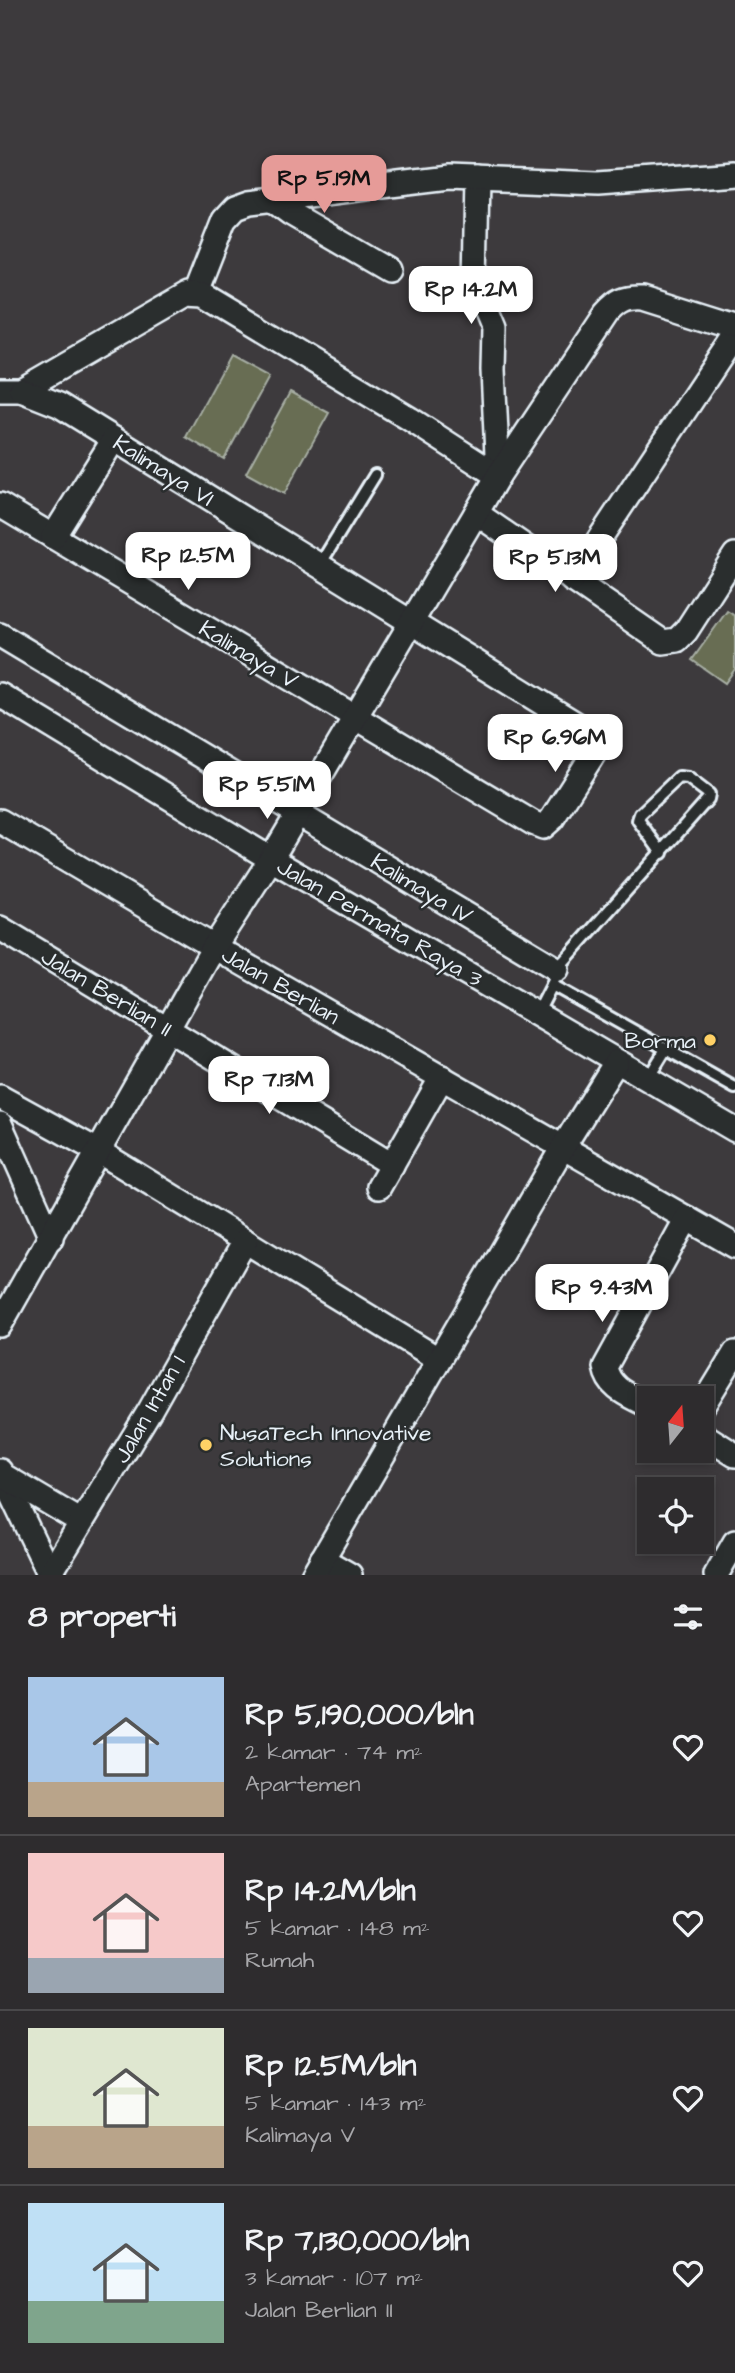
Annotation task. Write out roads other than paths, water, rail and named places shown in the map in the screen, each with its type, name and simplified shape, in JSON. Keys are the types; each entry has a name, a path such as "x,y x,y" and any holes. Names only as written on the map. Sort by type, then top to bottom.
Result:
{"street":[{"path":"195,294 224,220 236,207 250,202 448,177 598,184 735,174"},
{"path":"477,179 475,282 494,327 493,370 498,476"},
{"path":"271,199 290,213 388,270"},
{"path":"11,390 187,294 204,295 410,419 498,476"},
{"path":"0,1325 214,947 271,859 498,476 606,314 628,297 643,298 735,327"},
{"path":"572,580 735,335"},
{"name":"Kalimaya VI","path":"11,390 59,405 412,621"},
{"path":"53,537 114,439"},
{"name":"Kalimaya V","path":"0,505 543,827 552,819 596,750 595,737 412,621"},
{"path":"476,513 658,640 673,641 686,631 735,555"},
{"name":"Kalimaya IV","path":"0,635 298,814 554,977"},
{"name":"Jalan Permata Raya 3","path":"0,695 271,859 735,1130"},
{"name":"Jalan Berlian","path":"0,821 735,1246"},
{"name":"Jalan Berlian II","path":"0,929 393,1165"},
{"path":"350,1575 317,1567 563,1147 616,1062"},
{"path":"379,1187 442,1077"},
{"path":"0,1097 98,1151 438,1360"},
{"path":"0,1124 51,1238"},
{"path":"637,1399 609,1381 605,1367 687,1218"},
{"name":"Jalan Intan 1","path":"50,1575 80,1521 150,1410 245,1241"},
{"path":"714,1387 735,1353"},
{"path":"714,1442 735,1455"},
{"path":"1,1473 80,1521"},
{"path":"1,1473 50,1575"},
{"path":"716,1575 735,1542"}],"lane":[{"path":"319,566 375,475"},
{"path":"537,1014 554,977 662,853 708,799 709,794 688,778 679,777 640,814 638,820 662,853"},
{"path":"554,977 666,1049 735,1088"},
{"path":"647,1080 666,1049"}],"place":[{"name":"Borma","path":"710,1040"},
{"name":"NusaTech Innovative Solutions","path":"206,1445"}]}
